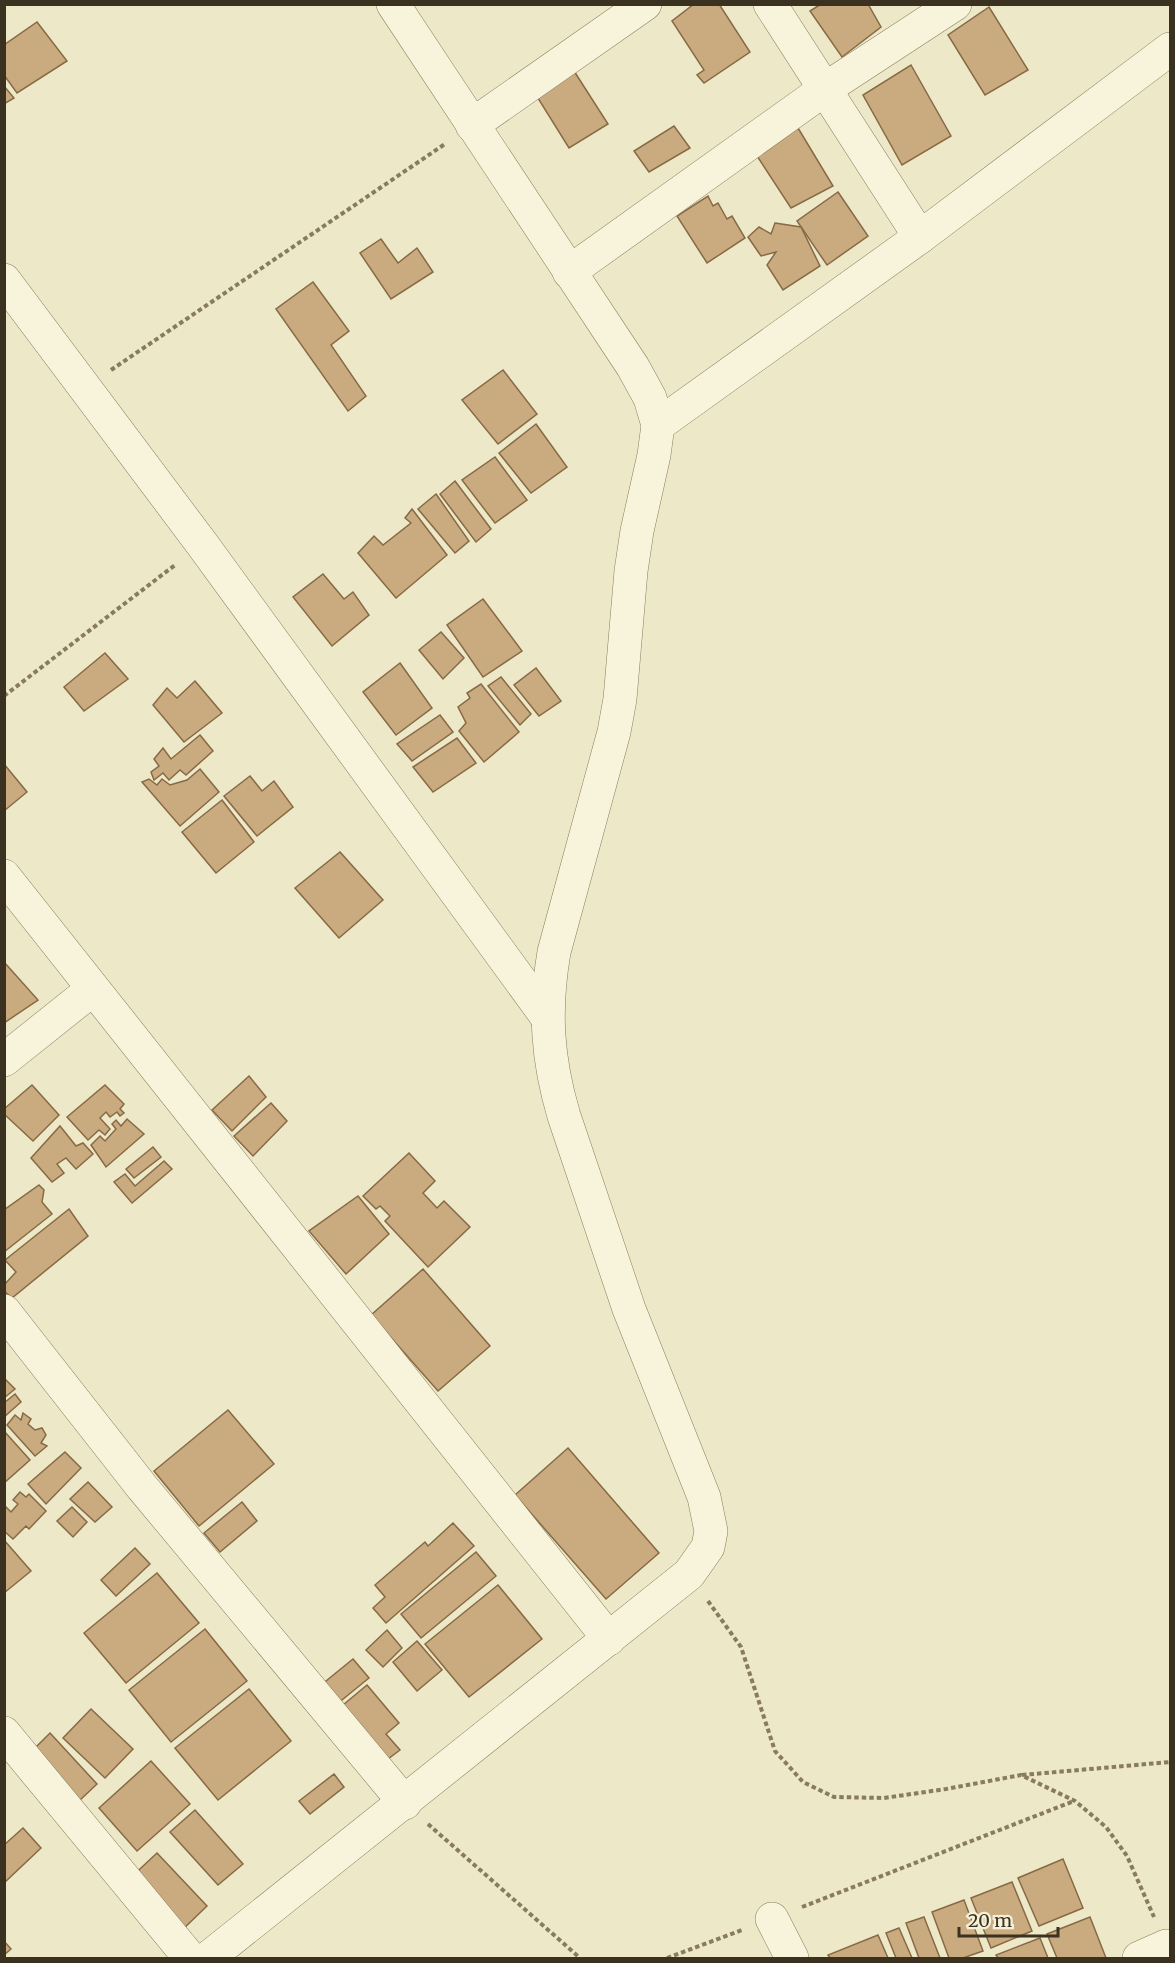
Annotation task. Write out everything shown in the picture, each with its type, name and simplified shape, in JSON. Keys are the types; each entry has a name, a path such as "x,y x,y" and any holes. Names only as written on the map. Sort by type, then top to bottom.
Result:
{"street":[{"path":"208,1959 689,1574 708,1547 711,1531 707,1506 629,1309 595,1213 554,1084 547,1017 554,952 614,732 620,699 634,551 658,425 650,398 633,367 393,4"},
{"path":"472,125 645,4"},
{"path":"770,4 920,237"},
{"path":"569,272 825,89 955,4"},
{"path":"658,425 920,237 1170,49"},
{"path":"4,280 202,544 547,1017"},
{"path":"4,876 609,1639"},
{"path":"4,1060 93,989"},
{"path":"4,1311 142,1487 405,1803"},
{"path":"4,1733 190,1959"},
{"path":"772,1919 792,1959"}],"path":[{"path":"86,388 472,125"},
{"path":"4,696 202,544"},
{"path":"689,1574 741,1647 775,1751 803,1782 834,1797 884,1798 1021,1775 1170,1762"},
{"path":"1021,1775 1075,1801 1106,1827 1127,1856 1158,1953"},
{"path":"667,1959 1075,1801"},
{"path":"405,1803 580,1959"}],"building":[{"path":"694,4 719,4 750,52 704,83 697,75 704,70 672,21"},
{"path":"821,4 868,4 881,27 842,57 810,11"},
{"path":"989,7 1028,70 985,95 948,35"},
{"path":"37,22 67,61 17,93 4,75 4,45"},
{"path":"911,65 951,136 902,165 863,95"},
{"path":"574,71 608,124 569,148 536,95"},
{"path":"4,86 14,98 4,104"},
{"path":"674,126 690,148 649,172 634,151"},
{"path":"798,128 833,186 791,208 757,156"},
{"path":"838,192 868,236 827,265 797,221"},
{"path":"708,196 713,206 718,203 727,219 732,216 745,238 707,263 677,216"},
{"path":"775,223 801,227 820,266 783,290 767,265 776,252 761,256 748,237 759,227 771,234"},
{"path":"381,239 398,263 417,248 433,272 391,299 360,253"},
{"path":"313,282 349,331 331,345 366,396 348,411 276,309"},
{"path":"503,370 537,414 498,444 462,400"},
{"path":"536,424 567,467 531,493 499,453"},
{"path":"495,457 527,500 495,523 462,480"},
{"path":"455,481 491,529 476,542 440,494"},
{"path":"436,494 469,541 455,553 418,509"},
{"path":"412,509 447,555 396,598 358,553 374,536 383,545 411,523 405,518"},
{"path":"323,574 344,599 353,592 369,615 332,646 293,597"},
{"path":"483,599 522,651 483,677 447,625"},
{"path":"441,632 464,658 443,679 419,650"},
{"path":"105,653 128,679 84,711 64,687"},
{"path":"400,663 432,708 396,735 363,692"},
{"path":"536,668 561,701 539,716 514,685"},
{"path":"501,677 531,714 520,725 488,686"},
{"path":"195,681 222,713 184,742 153,705 167,688 177,698"},
{"path":"481,684 519,732 484,762 459,731 466,723 458,707 470,698 467,693"},
{"path":"440,715 453,732 412,761 397,744"},
{"path":"200,735 213,751 186,775 180,770 169,780 163,773 154,780 151,772 159,766 154,759 163,748 171,759"},
{"path":"457,738 476,763 433,792 413,767"},
{"path":"4,764 27,792 4,811"},
{"path":"200,769 219,792 180,826 142,782 149,779 157,785 162,779 170,785 187,780"},
{"path":"250,776 262,791 274,781 293,807 257,836 224,796"},
{"path":"222,800 254,842 216,873 182,832"},
{"path":"340,852 383,900 339,938 295,888"},
{"path":"4,962 38,1000 4,1023"},
{"path":"249,1076 266,1097 232,1131 212,1110"},
{"path":"32,1085 59,1115 33,1141 4,1114 4,1109"},
{"path":"105,1085 124,1104 120,1109 124,1113 120,1116 117,1112 110,1117 106,1112 100,1118 110,1129 105,1135 99,1130 88,1140 67,1117"},
{"path":"271,1103 287,1121 253,1156 234,1136"},
{"path":"127,1119 144,1134 106,1167 91,1145 100,1136 105,1141 116,1129 112,1124 116,1120 121,1126"},
{"path":"60,1126 76,1146 83,1143 93,1154 76,1169 66,1158 57,1164 64,1173 52,1182 31,1158"},
{"path":"153,1147 161,1157 134,1178 126,1169"},
{"path":"409,1153 435,1181 423,1193 437,1208 444,1201 470,1227 428,1267 385,1221 390,1216 380,1206 376,1209 363,1196"},
{"path":"164,1161 172,1169 132,1203 114,1182 125,1174 135,1186"},
{"path":"39,1185 44,1190 42,1202 52,1214 4,1252 4,1210"},
{"path":"358,1196 389,1234 346,1274 309,1231"},
{"path":"69,1209 88,1236 12,1298 4,1291 4,1285 16,1272 5,1260"},
{"path":"423,1269 490,1346 438,1391 371,1315"},
{"path":"4,1378 15,1389 4,1398"},
{"path":"15,1394 21,1402 4,1417 4,1403"},
{"path":"228,1410 274,1464 199,1526 154,1471"},
{"path":"23,1413 31,1419 28,1424 35,1430 42,1428 46,1435 41,1443 47,1446 35,1456 7,1425 15,1415 21,1420"},
{"path":"4,1431 30,1460 4,1483"},
{"path":"568,1448 659,1553 606,1599 515,1495"},
{"path":"65,1452 81,1468 46,1504 28,1484"},
{"path":"88,1482 112,1507 95,1522 70,1499"},
{"path":"20,1492 26,1497 29,1494 46,1511 29,1529 26,1526 13,1539 4,1531 4,1505 11,1512 18,1504 13,1500"},
{"path":"242,1502 257,1521 220,1552 204,1533"},
{"path":"72,1507 87,1522 73,1537 57,1521"},
{"path":"453,1523 474,1546 386,1623 373,1608 385,1597 375,1585 425,1542 428,1546"},
{"path":"4,1540 31,1571 4,1593"},
{"path":"135,1548 150,1564 116,1596 101,1580"},
{"path":"476,1552 496,1576 421,1638 401,1614"},
{"path":"157,1573 199,1623 126,1683 84,1633"},
{"path":"498,1585 542,1639 469,1697 425,1644"},
{"path":"205,1629 247,1681 171,1742 129,1690"},
{"path":"387,1630 402,1648 383,1667 366,1650"},
{"path":"417,1641 442,1670 417,1691 393,1662"},
{"path":"353,1659 369,1678 337,1704 321,1685"},
{"path":"367,1685 399,1723 386,1734 400,1750 388,1759 343,1705"},
{"path":"249,1689 291,1741 218,1800 175,1748"},
{"path":"91,1709 133,1749 105,1778 63,1738"},
{"path":"50,1733 97,1784 79,1801 32,1751"},
{"path":"151,1761 190,1804 137,1851 99,1808"},
{"path":"334,1774 344,1787 310,1814 299,1801"},
{"path":"195,1810 243,1864 218,1885 170,1832"},
{"path":"23,1828 41,1848 4,1883 4,1845"},
{"path":"157,1853 207,1906 178,1934 127,1881"},
{"path":"1063,1859 1083,1908 1039,1926 1018,1878"},
{"path":"1012,1882 1032,1931 991,1948 971,1898"},
{"path":"964,1900 983,1951 963,1958 949,1958 932,1912"},
{"path":"924,1917 940,1958 919,1958 906,1923"},
{"path":"1090,1917 1106,1958 1057,1958 1047,1934"},
{"path":"899,1928 912,1958 896,1958 886,1933"},
{"path":"878,1935 888,1958 830,1958 828,1955"},
{"path":"1040,1938 1048,1958 998,1958 996,1955"},
{"path":"4,1941 11,1949 4,1955"}]}
